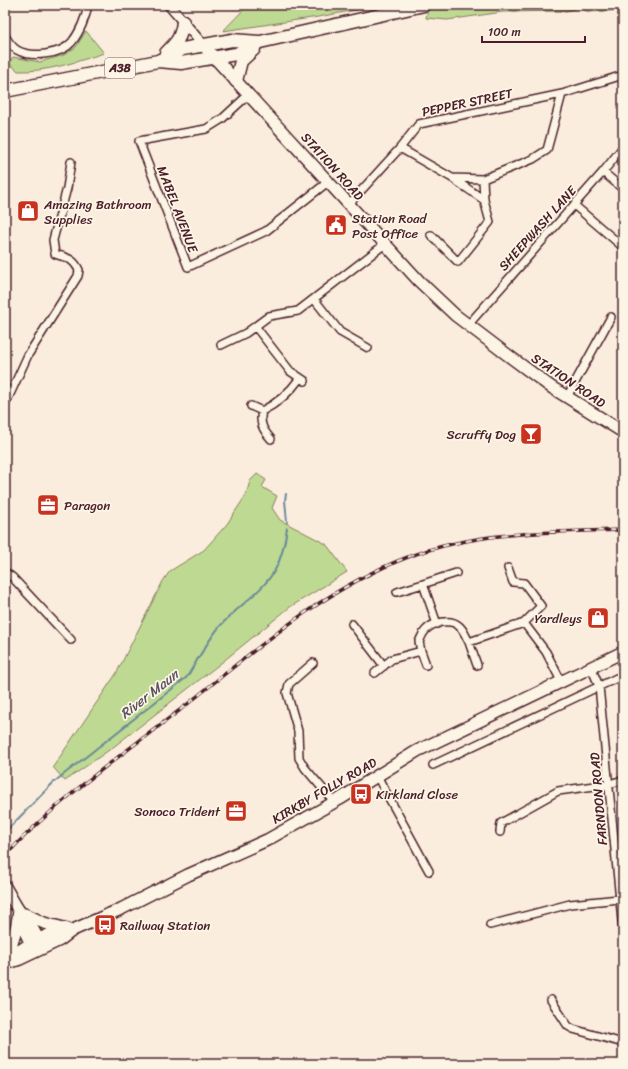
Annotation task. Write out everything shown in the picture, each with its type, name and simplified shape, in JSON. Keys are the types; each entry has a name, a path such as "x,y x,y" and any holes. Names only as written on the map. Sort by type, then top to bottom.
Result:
{"highway":[{"name":"A38","path":"158,61 181,63 236,54 260,42 424,5"},
{"path":"158,61 178,40 181,34 183,22"},
{"name":"A38","path":"5,91 158,61 180,50 232,40 260,42"},
{"path":"236,81 241,62 260,42"}],"main road":[{"name":"STATION ROAD","path":"204,46 419,281 455,315 515,361 567,397 623,432"},
{"name":"KIRKBY FOLLY ROAD","path":"5,964 15,953 36,945 54,933 73,930 188,875 267,840 334,802 417,751 623,652"},
{"path":"5,887 20,911 31,924 36,945"},
{"path":"20,911 44,923 73,930"},
{"path":"5,956 17,932 20,911"}],"street":[{"path":"5,35 16,50 36,56 57,52 71,43 82,25 88,5"},
{"name":"STATION ROAD","path":"169,5 204,46"},
{"name":"PEPPER STREET","path":"349,204 400,148 419,124 562,94 623,75"},
{"path":"452,178 483,179 533,159 547,150 562,94"},
{"name":"MABEL AVENUE","path":"248,95 222,119 206,129 139,141 188,267 266,231 329,181"},
{"name":"SHEEPWASH LANE","path":"468,325 603,172 623,147"},
{"path":"400,148 452,178 484,200"},
{"path":"5,405 28,355 78,276 79,270 71,259 55,254 53,240 67,188 71,162"},
{"path":"603,172 623,189"},
{"path":"431,235 458,262 490,222 484,200 483,179"},
{"path":"574,205 623,247"},
{"path":"221,345 246,333 269,316 298,311 385,244"},
{"path":"314,299 340,332 368,348"},
{"path":"567,397 611,317"},
{"path":"255,326 290,371 302,379 270,407 262,411"},
{"path":"251,406 262,411"},
{"path":"262,411 260,420 263,430 271,439"},
{"path":"469,642 524,624 541,606 524,583 513,582 508,568"},
{"path":"5,572 12,577 71,640"},
{"path":"397,592 456,573"},
{"path":"423,584 437,624"},
{"path":"426,665 419,642 426,630 447,621 456,623 461,627 469,642 477,665"},
{"path":"352,624 384,666"},
{"path":"524,624 546,652 561,681"},
{"path":"375,674 392,659 421,651"},
{"path":"313,663 289,684 287,693 298,731 299,758 305,768 334,802"},
{"name":"FARNDON ROAD","path":"591,667 599,686 623,931"},
{"path":"433,765 623,675"},
{"path":"377,776 429,870"},
{"path":"500,832 501,823 558,791 609,784 623,780"},
{"path":"490,925 570,904 620,895"},
{"path":"550,1000 568,1026 573,1029 623,1043"}],"green space":[{"path":"248,5 384,5 318,17 223,31"},
{"path":"448,5 623,5 623,10 589,12 579,8 566,11 503,12 447,20 426,18 428,9"},
{"path":"86,31 104,53 61,66 40,70 18,71 9,63 13,57 40,62 64,55 76,47"},
{"path":"257,474 266,480 262,487 277,496 272,508 280,520 326,544 347,572 290,607 112,748 65,781 53,767 116,674 163,581 170,571 204,550 227,524 246,495 250,481"}],"waterway":[{"name":"River Maun","path":"286,494 285,500 287,522"},
{"name":"River Maun","path":"5,832 54,782 187,677 207,643 221,625 270,578 280,560 287,528"}],"railway":[{"path":"5,856 67,797 288,624 346,587 376,571 408,557 434,548 461,542 514,534 623,530"}],"place":[{"name":"Amazing Bathroom Supplies","path":"28,211"},
{"name":"Station Road Post Office","path":"336,225"},
{"name":"Scruffy Dog","path":"531,434"},
{"name":"Paragon","path":"48,505"},
{"name":"Yardleys","path":"598,618"},
{"name":"Kirkland Close","path":"361,794"},
{"name":"Sonoco Trident","path":"236,811"},
{"name":"Railway Station","path":"105,925"}]}
